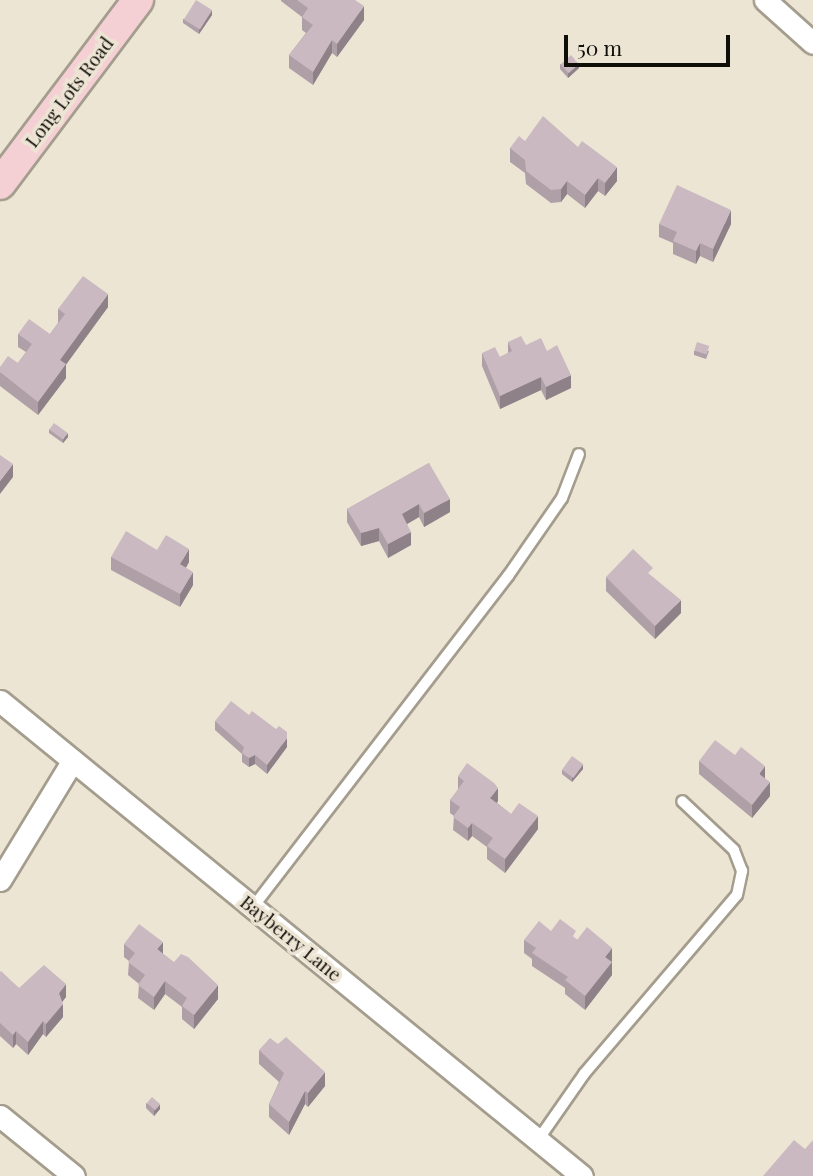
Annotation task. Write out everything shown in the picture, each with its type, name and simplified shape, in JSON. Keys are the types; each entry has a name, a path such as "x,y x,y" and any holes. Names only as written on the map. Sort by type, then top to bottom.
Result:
{"main road":[{"name":"Long Lots Road","path":"0,184 138,0"}],"street":[{"path":"765,0 813,43"},
{"name":"Bayberry Lane","path":"0,701 582,1176"},
{"path":"0,880 73,760"},
{"path":"0,1116 74,1176"}],"lane":[{"path":"253,907 508,576 562,498 579,454"},
{"path":"538,1140 584,1074 737,895 742,872 734,850 682,801"}],"building":[{"path":"196,0 212,10 200,30 184,20"},
{"path":"297,0 355,0 364,6 337,44 332,40 313,72 289,55 313,25 302,17 308,8"},
{"path":"571,55 579,64 569,73 561,64"},
{"path":"543,116 578,147 582,141 617,167 605,183 598,178 585,195 567,181 561,189 551,190 526,171 525,160 510,148 519,136 525,141"},
{"path":"677,185 731,210 713,249 700,243 696,251 673,241 677,232 659,224"},
{"path":"83,276 108,294 60,360 66,364 38,402 0,372 0,367 8,356 18,363 32,344 18,334 29,319 50,334 65,314 58,309"},
{"path":"521,336 526,345 541,338 547,351 557,345 571,375 546,387 541,377 500,396 482,353 495,347 500,357 512,351 508,342"},
{"path":"697,342 709,346 707,355 694,351"},
{"path":"54,423 68,433 63,439 49,429"},
{"path":"0,455 13,464 0,481"},
{"path":"429,463 450,499 424,513 419,504 402,514 411,532 388,544 379,528 361,533 347,509"},
{"path":"126,531 157,550 166,535 189,549 180,564 193,572 180,594 111,557"},
{"path":"633,549 653,568 648,573 681,600 655,626 606,577"},
{"path":"231,701 249,715 252,711 276,729 279,726 287,732 287,738 267,765 255,755 249,758 242,753 244,747 215,721"},
{"path":"715,740 735,755 741,747 765,766 759,774 770,782 752,805 699,761"},
{"path":"572,756 583,764 573,778 562,770"},
{"path":"467,763 494,783 498,788 490,798 511,814 519,803 538,816 505,859 487,846 493,838 472,823 468,828 453,817 460,807 450,800 464,781 458,776"},
{"path":"560,919 576,931 573,936 577,940 587,927 612,948 605,957 612,962 585,996 565,980 568,977 532,953 536,948 524,940 539,921 551,931"},
{"path":"139,924 163,942 157,949 174,962 181,954 188,957 218,985 194,1015 182,1006 187,998 165,981 154,997 138,985 145,975 128,962 135,953 124,944"},
{"path":"44,965 66,984 59,993 63,1004 46,1024 43,1021 28,1042 16,1031 13,1035 0,1023 0,972 19,988"},
{"path":"286,1037 325,1072 308,1093 305,1091 289,1122 269,1104 284,1073 259,1050 270,1038 278,1044"},
{"path":"152,1097 160,1104 155,1110 147,1103"},
{"path":"794,1140 805,1149 813,1140 813,1176 763,1176"}]}
